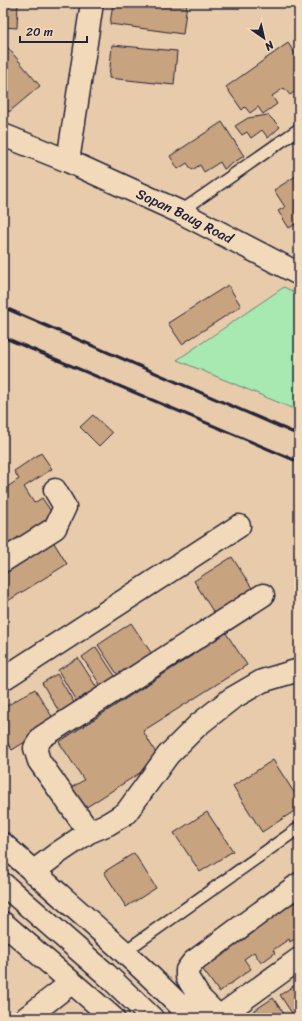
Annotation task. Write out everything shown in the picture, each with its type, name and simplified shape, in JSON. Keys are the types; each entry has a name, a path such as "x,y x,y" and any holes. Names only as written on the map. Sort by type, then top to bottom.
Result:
{"street":[{"path":"68,161 92,3"},
{"name":"Sopan Baug Road","path":"3,135 68,161 180,212 299,274"},
{"path":"3,561 55,528 65,507 55,490"},
{"path":"3,679 239,526"},
{"path":"89,832 38,761 34,748 42,737 263,595"},
{"path":"33,872 89,832 108,824 126,813 168,755 198,725 231,699 262,681 299,670"},
{"path":"3,844 158,984 192,1008 214,1012 219,1015 226,1012 299,959"},
{"path":"3,884 106,974 152,1018"},
{"path":"192,1008 187,970 193,962 299,884"},
{"path":"3,923 113,1018"},
{"path":"26,1018 71,982"}],"lane":[{"path":"180,212 299,129"},
{"path":"124,952 299,828"}],"green space":[{"path":"284,287 299,295 299,411 177,360"}],"building":[{"path":"3,3 18,3 17,28 3,27"},
{"path":"113,3 187,3 183,34 110,24"},
{"path":"3,42 40,86 9,112 3,104"},
{"path":"288,43 296,55 299,54 299,89 290,95 284,88 272,96 277,104 263,114 258,107 250,113 245,107 242,110 226,87"},
{"path":"112,45 177,51 174,85 109,78"},
{"path":"268,115 280,127 268,138 262,130 251,138 247,132 242,135 235,126 248,118"},
{"path":"222,122 244,156 224,169 220,162 204,172 200,165 192,170 187,163 178,169 170,156"},
{"path":"299,174 299,222 289,228 278,211 285,207 274,190"},
{"path":"228,285 241,306 182,344 168,323"},
{"path":"93,415 112,433 99,446 80,427"},
{"path":"41,453 52,469 24,487 34,503 42,498 55,517 3,551 3,490 19,479 14,471"},
{"path":"51,538 67,564 3,604 3,568"},
{"path":"232,557 257,596 219,621 194,581"},
{"path":"131,623 154,657 121,680 98,645"},
{"path":"222,627 247,665 143,731 160,760 82,810 69,789 84,780 59,742 193,655 188,647"},
{"path":"96,647 117,679 103,689 82,657"},
{"path":"3,653 10,664 3,669"},
{"path":"78,658 97,688 76,701 58,670"},
{"path":"57,674 76,706 61,715 42,683"},
{"path":"35,689 56,723 12,750 3,736 3,708"},
{"path":"273,760 299,800 299,808 262,832 233,786"},
{"path":"207,812 233,851 200,872 174,833"},
{"path":"134,853 156,888 126,907 104,872"},
{"path":"299,893 299,936 290,942 289,939 273,950 275,953 261,963 254,952 244,959 251,969 219,992 199,964"},
{"path":"299,982 299,1018 295,1018 280,995"},
{"path":"273,998 287,1018 252,1018 249,1014"}],"railway":[{"path":"3,307 299,435"},
{"path":"3,337 299,462"}]}
